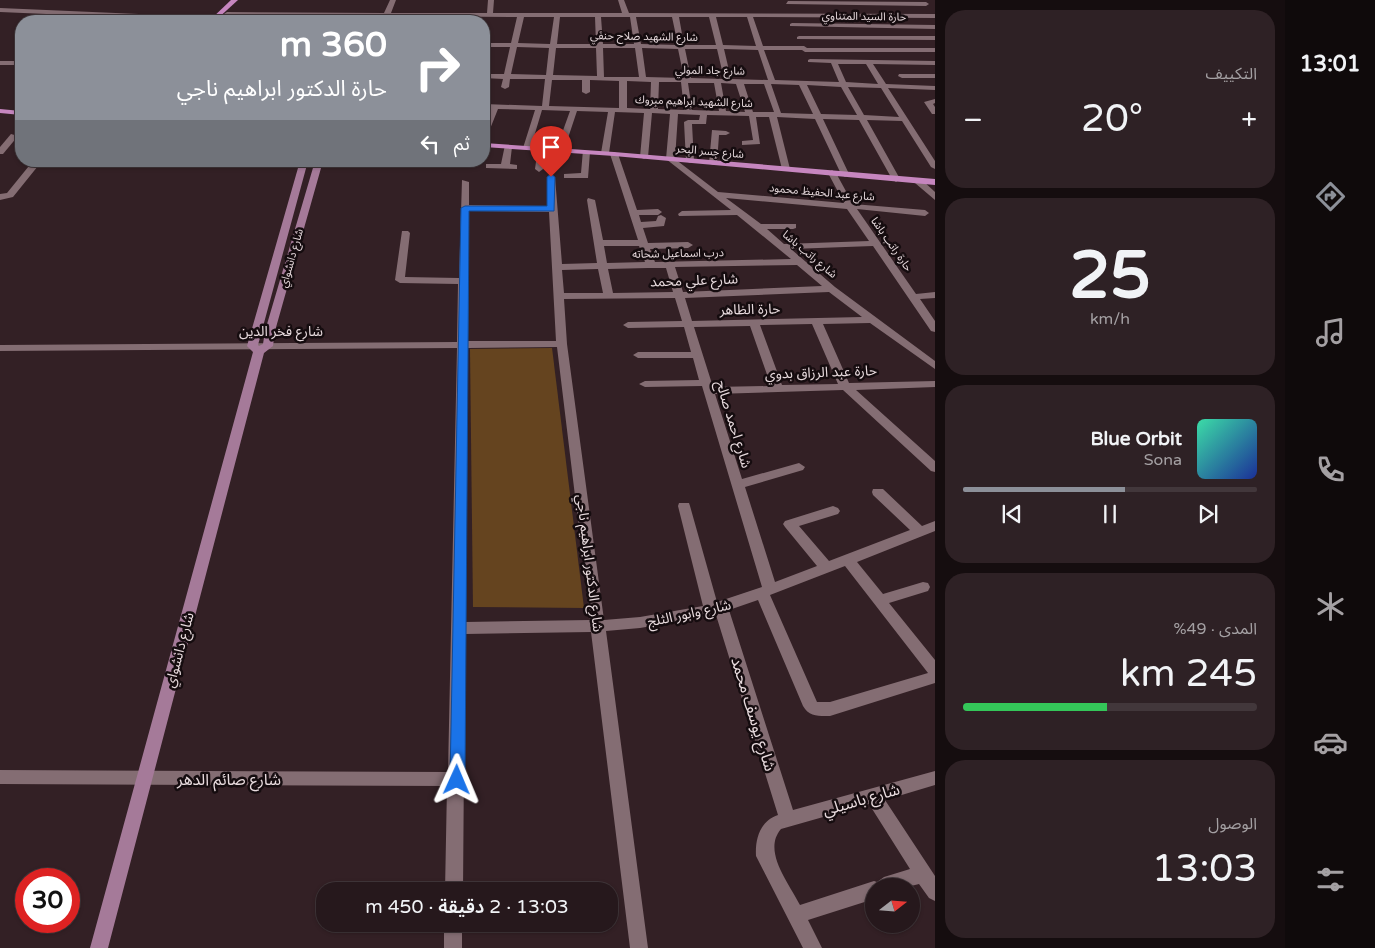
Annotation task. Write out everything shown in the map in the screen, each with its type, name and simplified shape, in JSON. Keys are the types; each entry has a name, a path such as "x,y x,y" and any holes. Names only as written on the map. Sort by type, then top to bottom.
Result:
{"main road":[{"path":"213,15 227,0"},
{"path":"215,15 235,0"},
{"path":"227,14 242,0"},
{"path":"0,111 15,112"},
{"path":"0,117 15,118"},
{"name":"شارع جسر البحر","path":"490,146 609,153 935,182"}],"street":[{"path":"387,14 393,0"},
{"path":"486,15 491,0"},
{"path":"622,0 630,15 638,46 643,80"},
{"path":"787,1 924,2 935,14"},
{"path":"787,1 796,16"},
{"path":"858,2 905,63"},
{"path":"23,10 30,5"},
{"path":"0,10 125,15"},
{"path":"227,14 394,15"},
{"path":"490,17 521,15 796,16 935,14"},
{"path":"505,87 521,15"},
{"path":"527,148 542,108 550,78 557,15"},
{"path":"598,15 601,79"},
{"path":"675,15 686,81 688,112"},
{"path":"712,15 728,81"},
{"path":"749,15 770,82 786,169"},
{"path":"788,16 814,69"},
{"name":"حارة السيد المتناوي","path":"792,25 935,27"},
{"path":"798,38 935,38"},
{"name":"شارع الشهيد صلاح حنفي","path":"490,45 935,50"},
{"path":"810,61 935,63"},
{"path":"832,62 896,179"},
{"path":"868,62 935,167"},
{"path":"0,63 15,63"},
{"path":"922,63 934,76"},
{"name":"شارع جاد المولي","path":"490,76 770,82 820,80 843,84 935,88"},
{"path":"902,76 934,76"},
{"path":"586,79 586,92"},
{"path":"623,80 623,110"},
{"path":"644,156 655,80"},
{"path":"717,81 723,113"},
{"path":"739,81 751,114 757,142 745,143"},
{"path":"802,82 845,174"},
{"path":"931,102 935,112"},
{"name":"شارع الشهيد ابراهيم مبروك","path":"490,106 904,119"},
{"path":"490,119 495,106"},
{"path":"560,150 574,109"},
{"path":"612,110 609,153 638,226 651,266"},
{"path":"670,159 674,112"},
{"path":"703,122 704,112"},
{"path":"690,161 688,122 703,122 726,129 715,132 713,163"},
{"path":"0,136 15,136"},
{"path":"0,152 15,139"},
{"path":"490,163 508,165 508,147"},
{"path":"539,169 541,149"},
{"path":"567,176 585,176 586,152"},
{"name":"شارع راتب باشا","path":"670,159 759,227 831,288 935,366"},
{"path":"2,197 32,167"},
{"name":"شارع دانشواي","path":"99,948 259,347 303,167"},
{"name":"شارع دانشواي","path":"259,347 270,330 318,167"},
{"name":"حارة راتب باشا","path":"832,173 850,206 935,328"},
{"name":"شارع الدكتور ابراهيم ناجي","path":"551,177 551,209 562,344 639,948"},
{"path":"918,181 935,197"},
{"path":"454,882 466,182"},
{"name":"شارع عبد الحفيظ محمود","path":"716,194 925,213"},
{"path":"591,200 608,295"},
{"path":"465,208 551,209"},
{"path":"682,214 740,212"},
{"path":"633,213 659,215 661,224 638,226"},
{"path":"759,227 793,226"},
{"path":"405,233 400,280 464,281"},
{"path":"598,243 688,245"},
{"path":"782,248 877,243"},
{"name":"درب اسماعيل شحاته","path":"556,267 800,262"},
{"name":"شارع احمد صالح","path":"670,266 738,485 766,591 811,706 823,710 935,677"},
{"name":"شارع علي محمد","path":"558,296 679,294 831,288"},
{"path":"913,296 935,295"},
{"name":"حارة الظاهر","path":"628,325 872,320"},
{"path":"816,321 845,386 935,468"},
{"path":"754,323 778,389"},
{"name":"شارع فخر الدين","path":"0,348 562,344"},
{"path":"638,356 697,355"},
{"name":"حارة عبد الرزاق بدوي","path":"644,384 778,389 935,384"},
{"path":"738,485 799,467"},
{"path":"878,492 929,530"},
{"name":"شارع يوسف محمد","path":"684,506 788,820"},
{"path":"827,568 790,524 833,511"},
{"name":"شارع وابور الثلج","path":"459,628 598,626 638,624 676,619 717,609 929,530"},
{"path":"848,560 935,671"},
{"path":"880,600 923,588"},
{"name":"شارع صائم الدهر","path":"0,777 457,780"},
{"name":"شارع باسيلي","path":"796,914 765,856 764,843 767,832 776,823 935,778"},
{"path":"874,796 935,892"},
{"path":"910,878 923,874"},
{"path":"813,948 796,914 865,893"},
{"path":"453,932 453,948"}],"shaded area":[{"path":"552,348 584,608 473,607 470,349"}],"route":[{"path":"457,780 465,208 551,209 551,177"}]}
